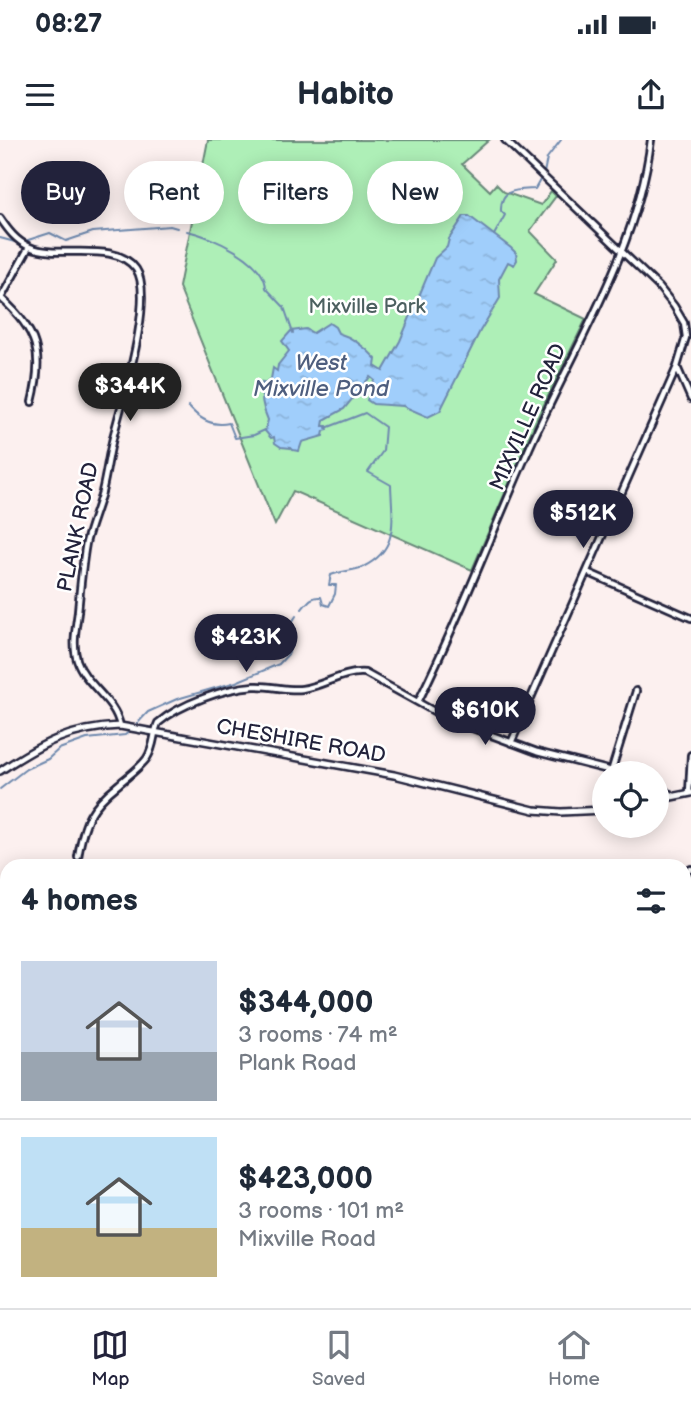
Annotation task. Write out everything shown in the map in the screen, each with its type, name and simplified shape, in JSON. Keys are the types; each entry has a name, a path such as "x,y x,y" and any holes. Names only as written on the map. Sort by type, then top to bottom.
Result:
{"main road":[{"name":"CHESHIRE ROAD","path":"0,771 56,737 77,731 130,726 394,775 534,810 592,811"},
{"path":"669,797 690,793"}],"street":[{"path":"505,140 659,288 684,323 686,337 677,367 511,743"},
{"name":"MIXVILLE ROAD","path":"418,702 448,643 533,441 609,282 639,199 651,140"},
{"path":"0,218 15,238 29,247 1,298 21,315 37,347 38,378 32,402"},
{"name":"PLANK ROAD","path":"29,247 117,257 135,268 141,282 141,313 135,344 103,489 85,552 75,639 80,667 113,711 120,726"},
{"path":"677,367 691,399"},
{"path":"587,572 691,618"},
{"path":"78,857 84,824 90,813 148,757 155,742 158,723 177,709 221,692 254,686 302,689 354,672 365,673 448,719 537,752 592,764"},
{"path":"614,761 636,691"},
{"path":"690,793 691,755"},
{"path":"669,793 674,796"}],"green space":[{"name":"Mixville Park","path":"208,140 489,140 463,163 463,161 367,161 367,224 463,224 463,165 490,191 496,184 504,192 541,205 551,191 556,196 530,231 557,259 534,294 586,319 535,423 472,570 293,491 275,525 179,287 191,224 224,224 224,161 204,161"}],"water":[{"name":"West Mixville Pond","path":"469,216 511,248 516,253 517,260 514,265 508,262 499,279 500,298 480,331 440,411 428,417 403,406 373,404 367,400 374,380 370,377 344,409 324,420 323,426 327,426 328,430 324,431 323,436 302,442 299,451 275,443 274,437 271,438 265,431 268,420 262,402 262,382 265,384 271,379 273,368 277,371 278,365 289,351 282,341 291,331 306,329 313,333 329,323 338,333 354,340 368,351 376,359 375,366 383,371 400,341 435,258 447,247 459,224 463,224 463,218"}],"waterway":[{"path":"494,235 505,215 501,211 503,198 511,192 535,189 544,173 547,158 561,140"},
{"path":"25,241 50,233 66,241 93,232 170,226 177,228"},
{"path":"187,231 222,244 257,268 266,288 284,307 293,333"},
{"path":"0,238 15,242"},
{"path":"188,406 206,421 229,423 235,438 265,430"},
{"name":"West Mixville Pond","path":"302,609 315,597 321,597 323,604 329,606 336,585 329,585 331,575 363,567 375,560 383,551 391,532 391,485 368,472 383,451 385,427 365,413 326,428"},
{"path":"134,727 148,712 177,699 236,682 279,664 289,653 291,624 296,616"},
{"path":"0,789 26,769 48,759 59,749 87,739 125,735 130,731"}]}
